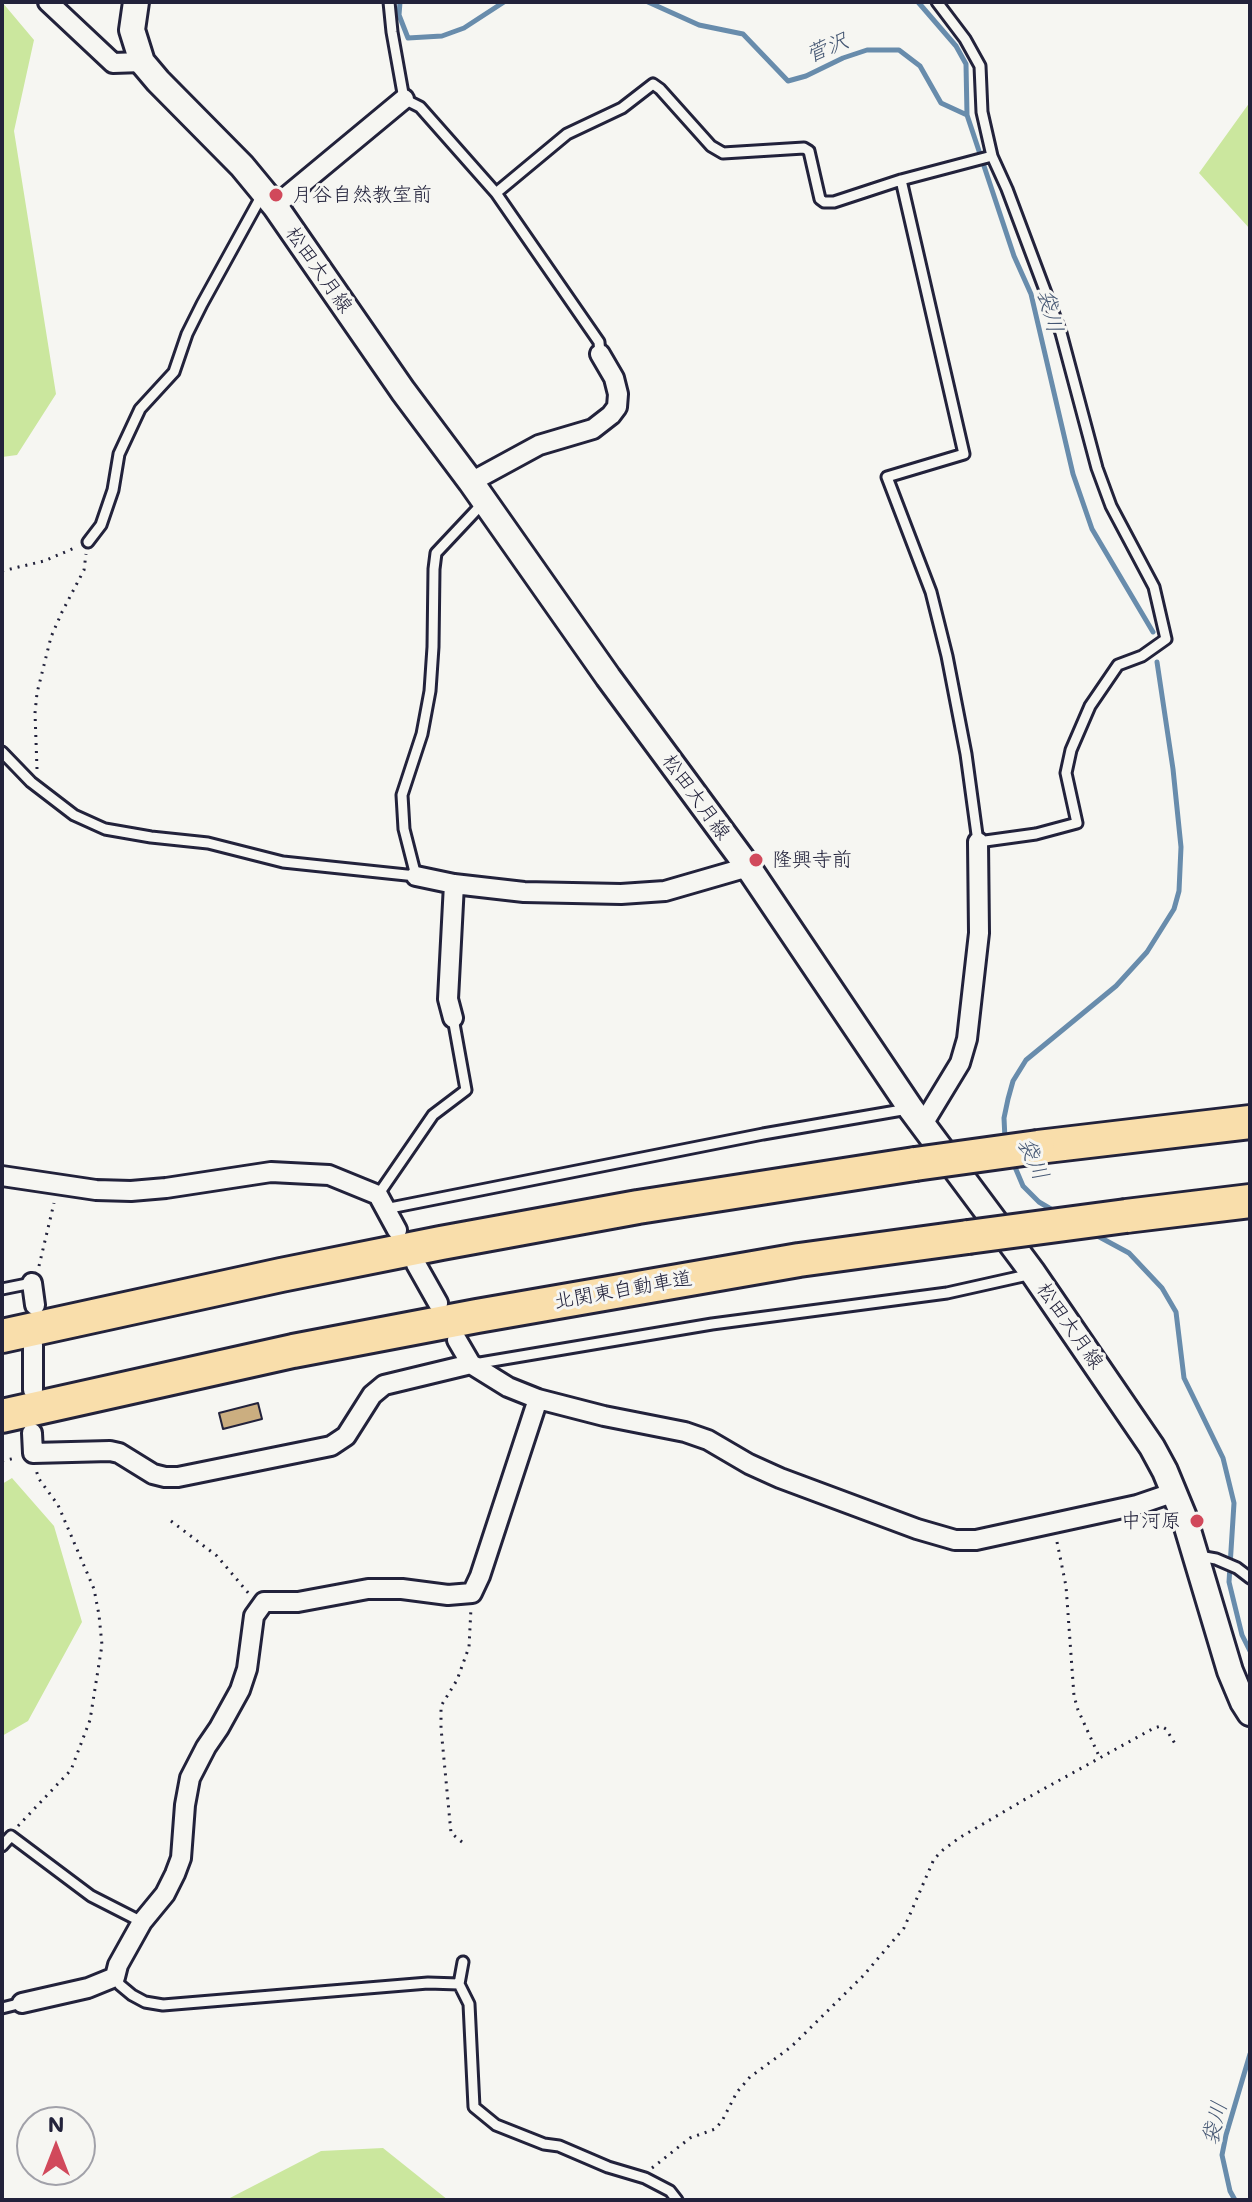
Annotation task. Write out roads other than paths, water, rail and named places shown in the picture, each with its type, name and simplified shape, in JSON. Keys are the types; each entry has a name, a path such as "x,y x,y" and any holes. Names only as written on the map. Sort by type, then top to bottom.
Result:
{"highway":[{"path":"2,1336 266,1278 638,1207 915,1164 1250,1122"},
{"name":"北関東自動車道","path":"2,1416 293,1351 799,1260 1250,1201"}],"main road":[{"name":"松田大月線","path":"136,2 132,30 142,62 242,166 269,199 608,677 748,867 917,1116 1033,1273 1145,1436 1206,1557 1230,1671 1249,1711"}],"street":[{"path":"48,2 113,63 142,62"},
{"path":"269,199 404,99"},
{"path":"478,492 539,445 593,429 611,415 617,407 618,394 614,378 600,354"},
{"path":"917,1116 960,1063 967,1039 979,933 978,842"},
{"path":"416,876 524,892 621,894 665,891 748,867"},
{"path":"453,1018 448,999 454,884"},
{"path":"2,1176 96,1190 131,1191 271,1172 329,1175 382,1202 397,1230"},
{"path":"416,1264 438,1303"},
{"path":"32,1283 35,1305"},
{"path":"457,1340 471,1364 508,1387 538,1399 604,1416 685,1432 708,1440 780,1478 955,1540 976,1540 1137,1505 1175,1492"},
{"path":"33,1345 33,1390"},
{"path":"32,1433 33,1453 110,1451 119,1453 153,1474 178,1477 331,1446 346,1436 372,1395 384,1385 471,1364"},
{"path":"22,2003 88,1988 115,1977 118,1965 142,1922 165,1894 175,1874 181,1858 190,1778 240,1690 247,1669 254,1616 264,1602 298,1602 368,1589 402,1589 448,1595 472,1593 538,1399"}],"lane":[{"path":"389,2 404,99 420,107 496,193 599,342 600,354"},
{"path":"901,180 964,454 887,477 931,592 947,656 966,754 978,842 1036,834 1077,823 1066,773 1071,750 1090,706 1118,665 1142,656 1166,639 1154,587 1111,506 1097,468 1061,333 992,156 982,112 980,66 965,39 937,2"},
{"path":"496,193 567,134 622,108 653,84 711,146 723,153 804,148 809,151 820,199 824,202 834,202 992,156"},
{"path":"88,542 101,525 113,490 119,454 140,409 174,372 187,334 202,304 269,199"},
{"path":"2,752 36,786 74,815 105,829 208,843 283,862 416,876 404,829 402,795 422,734 430,691 436,553 478,492"},
{"path":"382,1202 433,1115 466,1090 453,1018"},
{"path":"382,1202 763,1134 917,1116"},
{"path":"471,1364 712,1324 947,1293 1033,1273"},
{"path":"2,1289 32,1283"},
{"path":"1206,1557 1237,1568 1250,1578"},
{"path":"2,1846 11,1836 91,1896 142,1922"},
{"path":"463,1962 459,1984 469,2004 474,2107 496,2125 645,2178 670,2191 677,2200"},
{"path":"115,1977 132,1995 145,2002 163,2005 428,1983 459,1984"},
{"path":"2,2008 22,2003"}],"waterway":[{"name":"菅沢","path":"400,2 399,15 408,38 442,36 464,28 504,2"},
{"name":"菅沢","path":"648,2 699,25 743,34 788,81 867,50 899,50 920,66 941,103 967,115"},
{"name":"袋川","path":"918,2 956,46 966,64 967,115 1014,256 1031,294 1073,474 1092,529 1153,632"},
{"name":"袋川","path":"1005,1139 1004,1118 1008,1099 1013,1081 1026,1060 1116,986 1147,952 1174,909 1179,891 1181,847 1157,662"},
{"name":"袋川","path":"1012,1160 1023,1186 1039,1202 1056,1212"},
{"name":"袋川","path":"1092,1233 1129,1253 1162,1288 1176,1312 1184,1378 1223,1458 1234,1503 1229,1582 1242,1635 1250,1651"},
{"name":"袋川","path":"1235,2200 1222,2155 1250,2054"}],"place":[{"name":"月谷自然教室前","path":"276,195"},
{"name":"隆興寺前","path":"756,860"},
{"name":"中河原","path":"1197,1521"}]}
